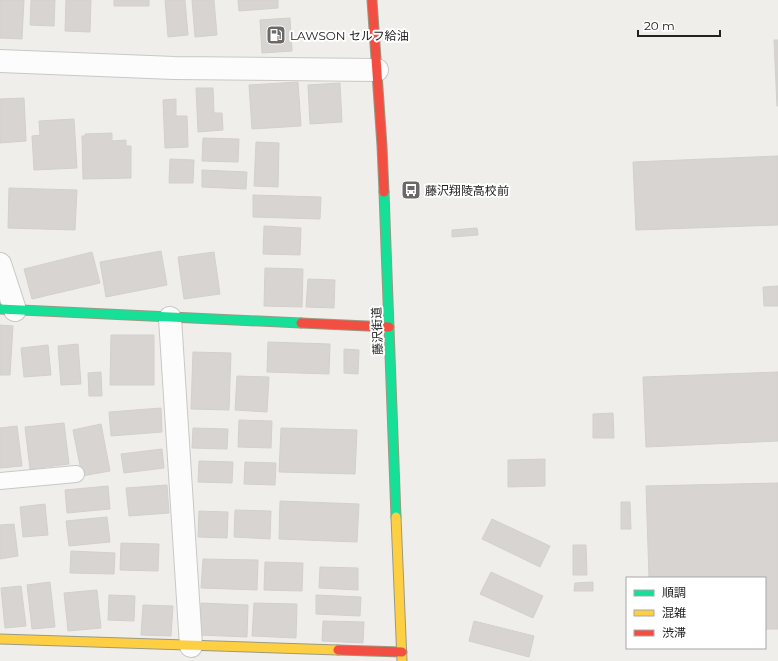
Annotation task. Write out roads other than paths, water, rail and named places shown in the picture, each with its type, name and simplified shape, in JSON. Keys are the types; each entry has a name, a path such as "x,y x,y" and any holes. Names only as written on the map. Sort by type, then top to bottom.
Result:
{"main road":[{"name":"藤沢街道","path":"372,0 382,146 402,657"},
{"path":"8,310 389,327"},
{"path":"0,639 191,646 402,657"}],"street":[{"path":"0,61 174,68 377,70"},
{"path":"0,264 8,310"},
{"path":"170,318 191,646"}],"lane":[{"path":"0,481 76,474"}],"place":[{"name":"LAWSON セルフ給油","path":"276,35"},
{"name":"藤沢翔陵高校前","path":"411,190"}]}
